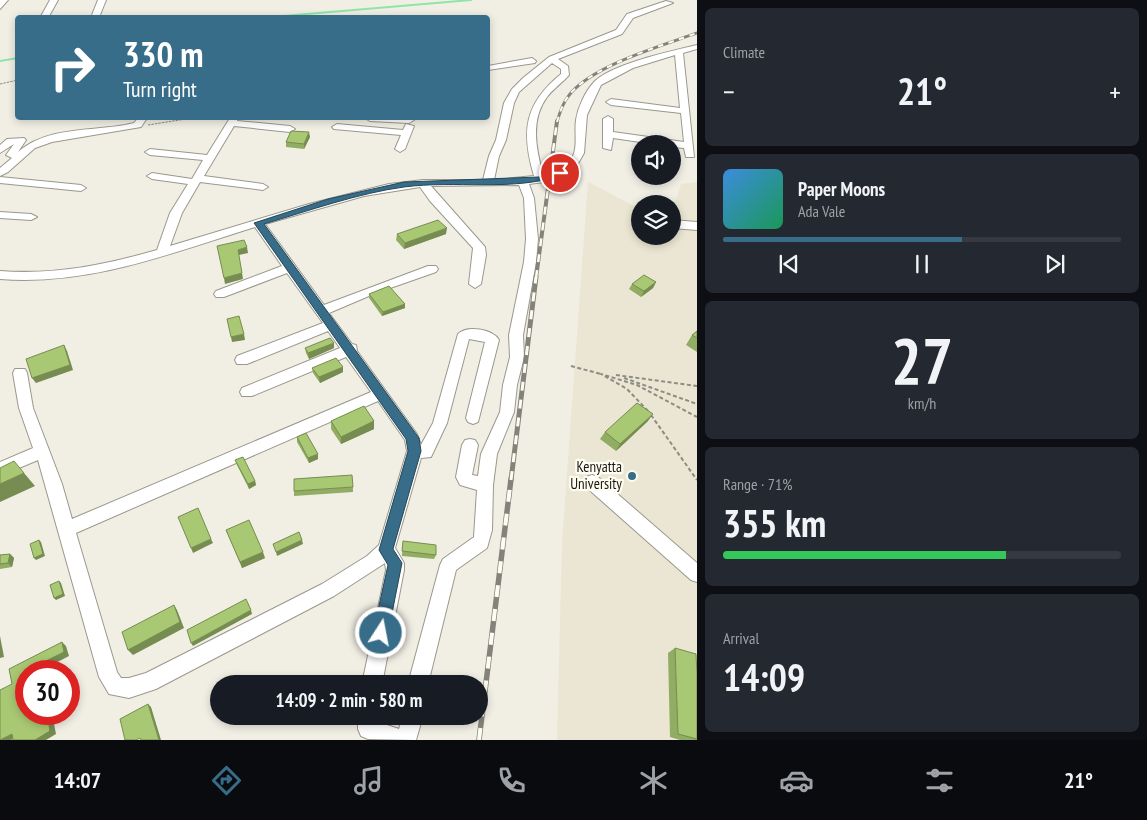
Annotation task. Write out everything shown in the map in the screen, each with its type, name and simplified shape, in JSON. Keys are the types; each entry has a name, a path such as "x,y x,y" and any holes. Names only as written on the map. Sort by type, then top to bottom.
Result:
{"street":[{"path":"0,7 4,0"},
{"path":"46,15 54,0"},
{"path":"96,15 102,0"},
{"path":"552,59 619,32 630,16 669,3"},
{"path":"0,275 25,277 78,275 114,268 258,223 388,187 423,183 540,180 570,168 576,160 581,138 582,118 593,90 601,81 636,65 697,47"},
{"path":"608,134 689,150 679,52"},
{"path":"488,182 494,156 501,140 509,103 515,91 549,75 565,74 565,68 552,59"},
{"path":"540,180 531,140 531,118 543,96 552,59"},
{"path":"490,68 532,61"},
{"path":"611,102 685,111"},
{"path":"608,119 608,148"},
{"path":"162,253 171,224 232,120 290,129"},
{"path":"400,149 407,133 410,120"},
{"path":"1,168 11,166 37,143 140,121"},
{"path":"337,127 407,133"},
{"path":"0,150 10,141 22,141 1,168"},
{"path":"150,152 209,158"},
{"path":"152,176 263,187"},
{"path":"0,180 81,188"},
{"path":"420,675 449,565 481,542 484,530 485,484 489,454 507,412 510,385 517,356 516,335 530,262 532,239 529,198 523,181"},
{"path":"423,183 434,199 479,247 480,255 475,284"},
{"path":"0,215 32,217"},
{"path":"20,373 26,408 67,529 109,677 116,687 129,688 149,682 328,590 373,562 386,550 415,451 409,432 380,394 351,349 320,312 258,223"},
{"path":"681,225 697,226"},
{"path":"220,294 290,267"},
{"path":"320,312 372,290 432,270"},
{"path":"242,360 331,325"},
{"path":"415,451 426,452 437,432 463,337 466,334 489,337 492,344 474,418"},
{"path":"247,392 351,349"},
{"path":"67,529 380,394"},
{"path":"470,445 464,477 466,480 485,484"},
{"path":"0,469 42,451"},
{"path":"592,482 697,574"},
{"path":"374,675 395,570 395,563 386,550"},
{"path":"368,725 368,729 404,740 410,725"}],"path":[{"path":"0,84 15,81"},
{"path":"140,121 157,120"},
{"path":"571,366 601,374 623,384 639,398 697,480"},
{"path":"601,374 697,386"},
{"path":"613,375 697,404"},
{"path":"613,375 697,417"}],"shaded area":[{"name":"Kenyatta University","path":"588,182 631,204 631,245 681,245 681,195 677,195 681,184 697,182 697,740 557,740 562,543"}],"building":[{"path":"291,131 309,132 304,144 286,142"},
{"path":"438,220 447,228 405,243 397,234"},
{"path":"244,240 247,247 238,250 242,273 224,278 217,246"},
{"path":"644,275 656,282 644,291 632,284"},
{"path":"389,286 405,304 383,312 369,294"},
{"path":"239,316 244,334 231,337 227,319"},
{"path":"697,331 697,338 692,335"},
{"path":"330,338 334,343 308,353 305,348"},
{"path":"64,345 70,365 32,378 26,359"},
{"path":"336,358 343,367 319,377 312,368"},
{"path":"637,403 653,414 620,444 605,432"},
{"path":"364,406 374,421 341,437 331,421"},
{"path":"306,433 318,454 308,458 297,437"},
{"path":"243,457 255,481 248,484 235,460"},
{"path":"14,461 24,473 0,484 0,468"},
{"path":"352,475 353,487 294,491 294,479"},
{"path":"198,508 211,539 191,548 178,517"},
{"path":"249,520 263,552 240,562 226,530"},
{"path":"299,532 302,540 276,552 273,544"},
{"path":"39,540 43,554 34,558 30,544"},
{"path":"403,541 436,545 436,555 402,551"},
{"path":"10,554 8,563 0,564 0,555"},
{"path":"59,581 63,594 54,598 50,585"},
{"path":"246,599 251,610 191,643 187,630"},
{"path":"174,605 180,622 128,650 122,632"},
{"path":"62,642 64,652 48,660 27,660"},
{"path":"675,648 696,654 697,739 678,734"},
{"path":"15,666 15,725 49,725 50,731 35,740 13,740 12,734 0,740 0,690 12,684 9,669"},
{"path":"148,704 159,740 141,740 140,738 125,740 120,719"}],"waterway":[{"path":"295,15 471,0"},
{"path":"0,61 15,58"}],"railway":[{"path":"557,122 562,107 570,94 595,74 629,57 697,33"},
{"path":"536,278 557,121"},
{"path":"511,480 536,277"},
{"path":"479,740 511,479"}],"place":[{"name":"Kenyatta University","path":"632,476"}],"route":[{"path":"381,633 395,570 393,558 386,550 415,451 412,438 404,424 380,394 351,349 320,312 258,223 332,201 404,184 540,180 560,173"}]}
